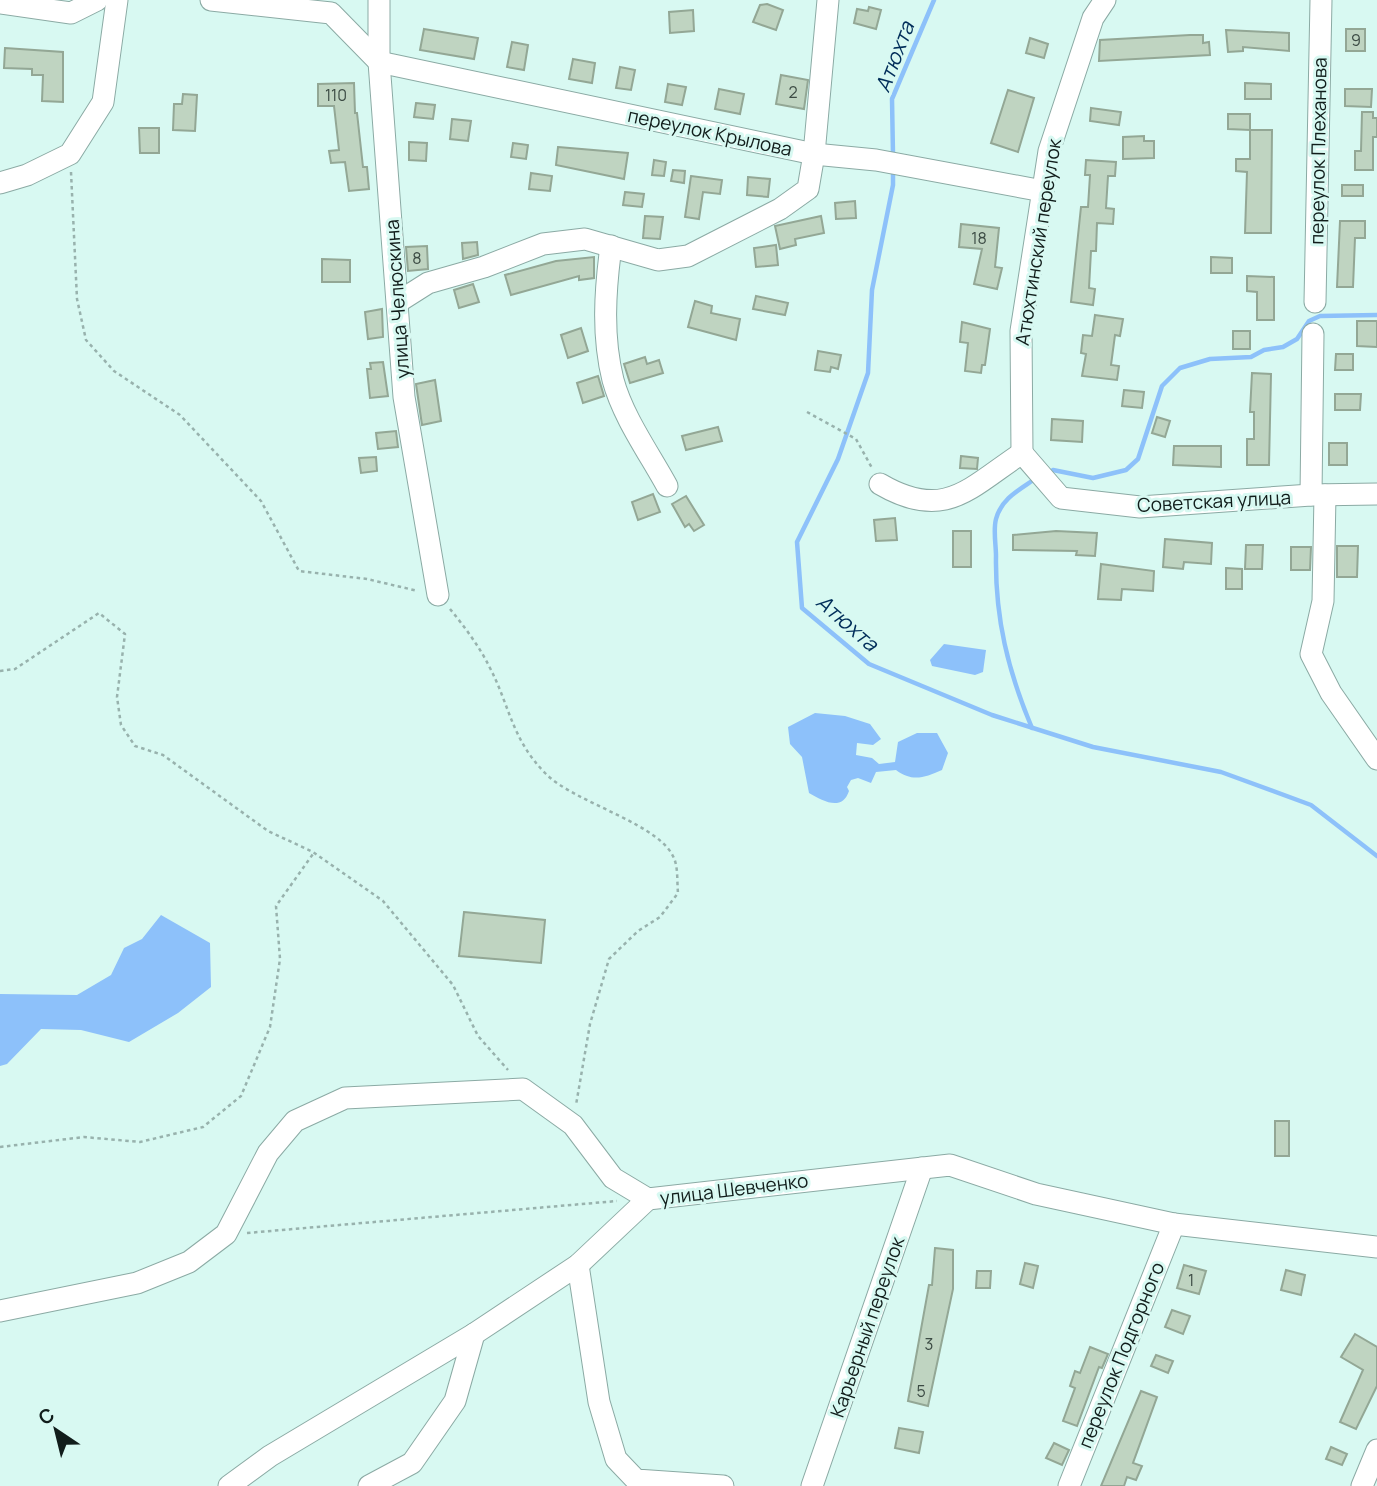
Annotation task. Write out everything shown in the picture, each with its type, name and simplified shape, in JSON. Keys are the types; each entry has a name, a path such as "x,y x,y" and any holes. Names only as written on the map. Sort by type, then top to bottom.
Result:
{"street":[{"path":"0,3 71,13 97,0"},
{"path":"0,183 27,175 70,154 103,102 117,0"},
{"path":"211,0 331,13 379,62"},
{"name":"улица Челюскина","path":"379,0 379,62 404,397 438,595"},
{"path":"398,302 428,283 484,267 543,244 585,239 658,260 688,256 780,209 808,189 814,154 828,0"},
{"name":"Атюхтинский переулок","path":"1022,453 1021,331 1049,151 1093,18 1105,0"},
{"name":"переулок Плеханова","path":"1315,302 1321,0"},
{"name":"переулок Крылова","path":"379,62 814,154 907,165 1043,191"},
{"path":"611,246 604,295 607,345 614,383 667,486"},
{"path":"1313,334 1324,601 1311,654 1331,692 1377,758"},
{"path":"880,484 905,499 960,497 1022,453"},
{"name":"Советская улица","path":"1022,453 1061,498 1140,507 1318,495 1377,494"},
{"path":"0,1311 137,1283 189,1262 226,1234 268,1153 295,1121 345,1098 523,1089"},
{"name":"улица Шевченко","path":"523,1089 573,1125 613,1178 648,1199 950,1166 1036,1194 1174,1224 1377,1247"},
{"name":"Карьерный переулок","path":"812,1486 922,1168"},
{"path":"229,1486 270,1457 474,1334 578,1265 648,1199"},
{"name":"переулок Подгорного","path":"1069,1486 1174,1224"},
{"path":"578,1265 599,1402 615,1458 636,1480 723,1486"},
{"path":"369,1486 412,1463 455,1401 474,1334"},
{"path":"1362,1486 1377,1450"}],"path":[{"path":"70,154 77,299 86,340 114,370 180,415 261,501 299,571 367,579 438,595 458,618 489,666 510,724 525,749 546,775 572,794 655,835 675,859 678,892 660,917 638,931 608,958 580,1069 573,1125"},
{"path":"807,412 856,439 880,484"},
{"path":"0,671 15,669 99,613 125,634 117,697 121,725 135,746 163,755 268,831 313,852 383,901 453,985 478,1036 523,1089"},
{"path":"0,1147 84,1137 140,1142 203,1127 241,1096 270,1027 280,958 276,906 313,852"},
{"path":"226,1234 648,1199"}],"water":[{"path":"944,644 986,650 983,672 975,675 932,666 930,660"},
{"path":"815,713 845,716 870,724 881,739 873,745 857,743 856,755 872,758 879,764 895,762 898,742 917,733 937,733 948,753 942,770 918,778 896,770 876,772 871,783 858,778 851,780 847,787 849,791 842,801 832,803 820,799 809,793 802,757 790,744 788,727"},
{"path":"161,915 210,943 211,987 178,1013 129,1042 81,1030 41,1029 7,1064 0,1066 0,994 77,995 111,975 124,948 142,939"}],"building":[{"path":"767,4 783,10 776,30 753,22 760,5"},
{"path":"869,7 881,10 876,29 854,23 857,9 868,11"},
{"path":"693,10 694,31 670,33 669,12"},
{"path":"424,29 478,38 474,59 420,50"},
{"path":"1346,29 1365,29 1365,51 1346,51"},
{"path":"1226,30 1289,33 1289,51 1243,47 1243,51 1228,52"},
{"path":"1203,35 1203,43 1209,42 1210,55 1099,61 1100,40"},
{"path":"1030,38 1048,44 1044,58 1026,53"},
{"path":"512,42 528,45 524,70 507,67"},
{"path":"5,48 63,52 63,102 42,101 43,75 32,75 32,69 4,68"},
{"path":"573,59 595,63 592,83 569,79"},
{"path":"620,67 635,70 631,90 616,88"},
{"path":"781,75 808,80 804,109 776,104"},
{"path":"354,83 355,113 369,189 349,191 345,162 331,163 329,151 339,150 334,106 318,106 318,84"},
{"path":"1245,83 1271,84 1271,99 1245,99"},
{"path":"668,84 686,87 682,105 665,102"},
{"path":"719,89 744,94 740,114 715,109"},
{"path":"1345,89 1372,89 1371,107 1345,106"},
{"path":"1008,90 1034,98 1018,152 991,143"},
{"path":"183,94 197,95 195,131 173,130 174,104 182,104"},
{"path":"416,103 435,105 433,119 414,117"},
{"path":"1091,108 1121,112 1119,125 1090,121"},
{"path":"1362,112 1373,112 1373,118 1377,118 1377,137 1373,137 1373,170 1355,170 1355,151 1361,151"},
{"path":"1228,114 1250,114 1250,130 1228,129"},
{"path":"452,119 471,121 468,141 450,139"},
{"path":"139,128 159,128 159,153 140,153"},
{"path":"1250,130 1272,130 1271,233 1245,233 1247,172 1236,171 1236,159 1250,159"},
{"path":"1144,136 1144,141 1154,141 1154,158 1123,159 1123,137"},
{"path":"409,142 427,143 426,161 409,160"},
{"path":"513,143 528,145 526,159 511,157"},
{"path":"558,147 628,153 624,179 556,165"},
{"path":"654,160 666,162 664,176 652,175"},
{"path":"1086,160 1116,162 1115,176 1108,176 1106,208 1114,209 1113,224 1097,223 1096,251 1091,251 1089,288 1095,289 1093,305 1071,302 1081,207 1088,207 1090,175 1085,175"},
{"path":"673,170 685,171 684,183 671,181"},
{"path":"531,173 552,176 550,191 529,189"},
{"path":"691,176 722,180 720,194 703,192 699,219 685,217"},
{"path":"748,177 770,179 768,197 747,195"},
{"path":"1342,185 1363,185 1363,196 1342,196"},
{"path":"625,192 644,194 642,207 623,205"},
{"path":"855,201 856,218 836,219 835,203"},
{"path":"645,216 663,217 660,239 643,238"},
{"path":"821,216 824,233 795,239 796,245 780,249 775,226"},
{"path":"1340,221 1365,221 1365,238 1355,238 1353,287 1337,287"},
{"path":"961,224 999,228 995,267 1002,268 997,289 974,284 982,249 959,247"},
{"path":"477,242 478,255 463,259 462,243"},
{"path":"776,245 778,265 756,267 754,248"},
{"path":"427,246 428,269 408,271 406,247"},
{"path":"594,257 594,278 579,280 579,276 511,295 505,275 556,261"},
{"path":"1211,257 1232,258 1232,273 1211,273"},
{"path":"322,259 350,260 350,282 322,282"},
{"path":"1247,276 1274,277 1274,320 1257,320 1257,292 1247,291"},
{"path":"473,284 479,302 459,308 454,290"},
{"path":"756,296 788,303 785,315 753,309"},
{"path":"695,301 712,306 711,313 740,319 736,340 688,327"},
{"path":"382,309 383,337 368,339 365,312"},
{"path":"1095,315 1123,319 1120,336 1115,335 1111,365 1119,366 1117,380 1082,376 1086,354 1081,353 1083,335 1092,336"},
{"path":"1357,321 1377,321 1377,347 1357,346"},
{"path":"962,322 990,329 985,365 982,365 981,373 965,371 968,343 960,342"},
{"path":"581,328 588,351 568,358 561,335"},
{"path":"1233,331 1250,331 1250,349 1233,349"},
{"path":"818,351 841,355 838,369 831,367 830,372 815,370"},
{"path":"1336,354 1353,354 1353,370 1335,370"},
{"path":"645,357 647,364 659,360 663,373 630,383 624,364"},
{"path":"383,362 388,396 370,398 367,369 371,369 370,363"},
{"path":"1252,373 1271,374 1269,465 1247,465 1247,439 1254,439 1254,412 1250,412"},
{"path":"598,376 604,396 583,403 577,383"},
{"path":"435,380 441,421 422,425 416,384"},
{"path":"1124,390 1144,392 1142,408 1122,406"},
{"path":"1335,394 1361,394 1360,410 1335,410"},
{"path":"1157,417 1170,421 1165,437 1152,433"},
{"path":"1052,419 1083,421 1082,442 1051,440"},
{"path":"718,427 722,441 686,450 682,436"},
{"path":"396,431 398,447 378,449 376,433"},
{"path":"1329,443 1347,443 1347,465 1329,465"},
{"path":"1174,446 1221,446 1221,467 1173,465"},
{"path":"961,456 978,458 977,469 960,468"},
{"path":"376,457 377,471 361,473 359,458"},
{"path":"653,494 660,512 638,520 632,502"},
{"path":"686,496 704,525 694,531 689,524 685,527 672,504"},
{"path":"895,518 897,540 876,541 874,520"},
{"path":"953,531 971,531 971,567 953,567"},
{"path":"1056,531 1097,533 1095,556 1076,555 1077,551 1013,550 1013,535"},
{"path":"1165,539 1212,543 1211,564 1184,562 1183,569 1163,567"},
{"path":"1246,545 1263,545 1262,569 1245,569"},
{"path":"1337,546 1358,546 1357,577 1337,577"},
{"path":"1291,547 1311,547 1310,570 1291,570"},
{"path":"1101,564 1154,571 1153,591 1122,589 1121,600 1098,599"},
{"path":"1226,568 1242,569 1242,589 1226,589"},
{"path":"464,912 545,920 541,963 459,956"},
{"path":"1275,1121 1289,1121 1289,1156 1275,1156"},
{"path":"935,1248 953,1250 953,1289 928,1406 908,1401 929,1285 932,1285"},
{"path":"1025,1263 1038,1266 1033,1288 1020,1284"},
{"path":"1184,1265 1206,1271 1199,1294 1177,1288"},
{"path":"1286,1270 1305,1275 1301,1295 1281,1290"},
{"path":"977,1271 991,1271 990,1288 976,1288"},
{"path":"1172,1310 1190,1316 1183,1334 1165,1327"},
{"path":"1355,1334 1377,1347 1377,1386 1356,1429 1340,1422 1363,1370 1341,1357"},
{"path":"1090,1347 1108,1354 1102,1368 1099,1367 1077,1426 1063,1421 1075,1388 1070,1386 1075,1371 1080,1373"},
{"path":"1156,1355 1173,1361 1168,1373 1151,1366"},
{"path":"1141,1391 1157,1397 1133,1463 1142,1466 1136,1480 1127,1477 1124,1486 1101,1486"},
{"path":"899,1428 923,1432 919,1453 895,1448"},
{"path":"1054,1443 1069,1450 1062,1465 1046,1458"},
{"path":"1331,1447 1347,1454 1342,1465 1326,1459"}],"waterway":[{"name":"Атюхта","path":"893,155 892,99 934,0"},
{"name":"Атюхта","path":"893,171 893,185 872,290 868,373 838,459 797,542 802,608 869,664 992,715 1093,747 1221,772 1311,805 1377,856"},
{"path":"1053,470 1093,478 1126,470 1138,459 1162,386 1180,368 1210,359 1251,357 1264,350 1283,347 1297,339 1309,321 1320,316 1377,315"},
{"path":"1032,481 1002,506 996,519 995,533 1001,623 1016,686 1032,728"}]}
